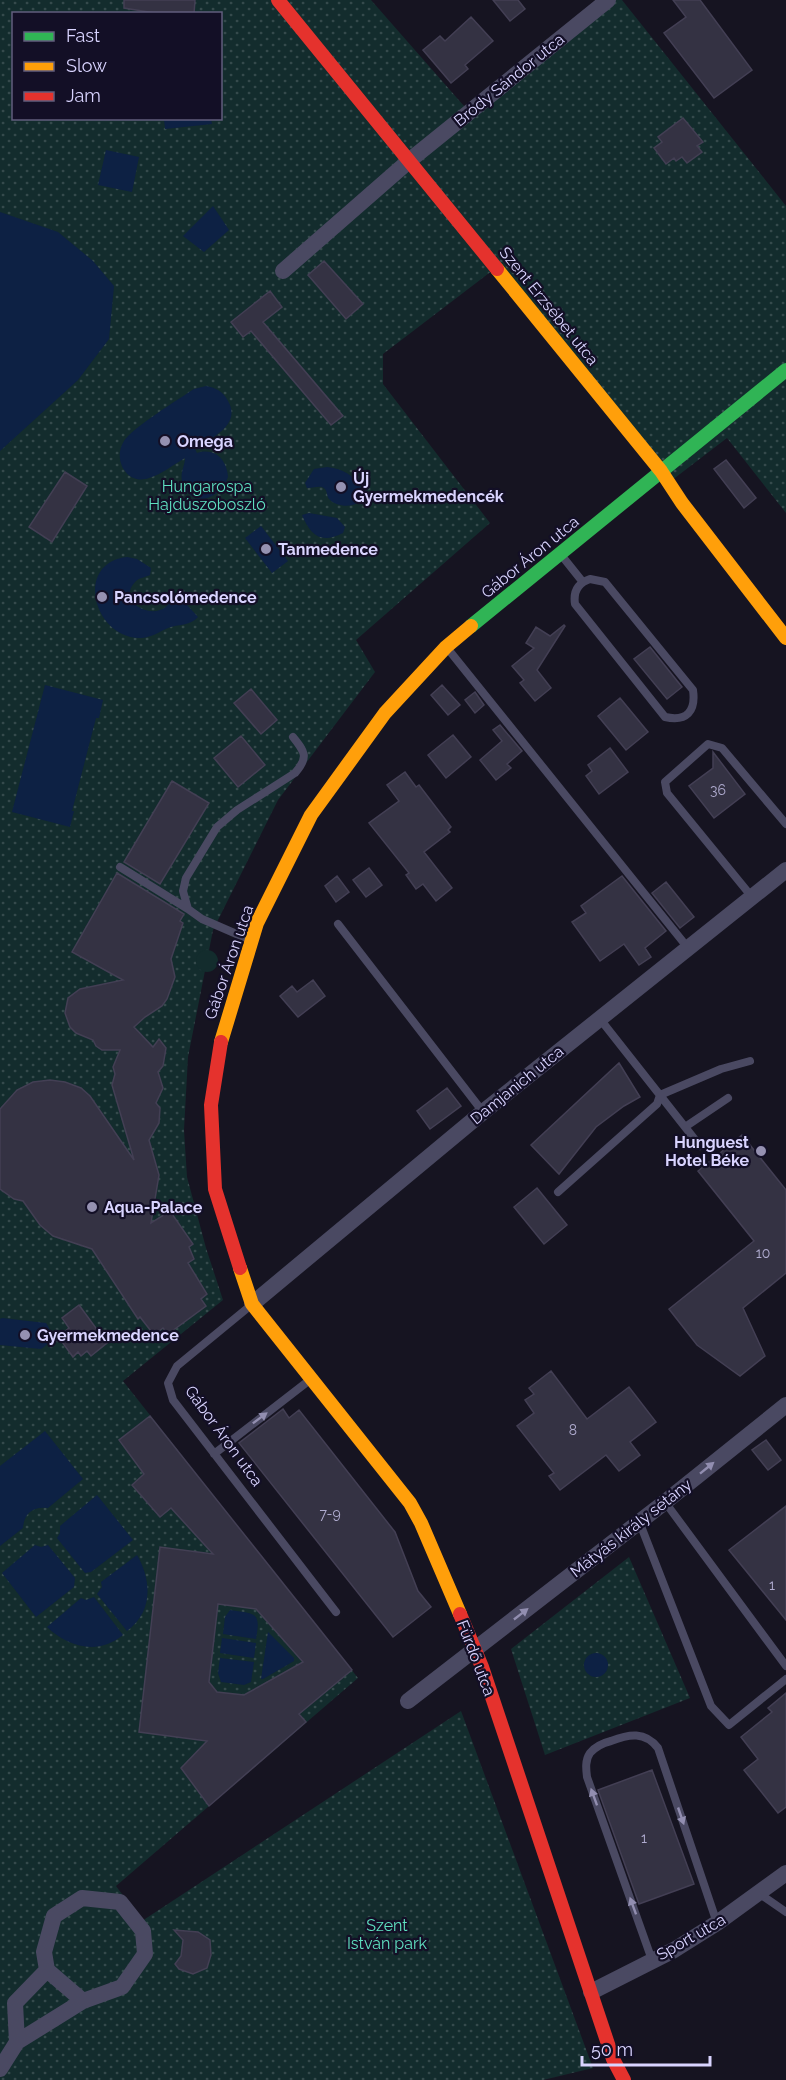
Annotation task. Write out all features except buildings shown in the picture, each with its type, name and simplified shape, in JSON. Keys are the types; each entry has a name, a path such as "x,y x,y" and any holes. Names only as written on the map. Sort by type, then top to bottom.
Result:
{"street":[{"name":"Szent Erzsébet utca","path":"278,0 662,471 681,503 786,638"},
{"name":"Bródy Sándor utca","path":"283,271 410,160 608,0"},
{"name":"Gábor Áron utca","path":"252,1304 215,1189 211,1105 222,1035 251,940 257,923 311,815 385,712 446,647 786,370"},
{"name":"Damjanich utca","path":"252,1304 483,1112 786,870"},
{"name":"Fürdő utca","path":"252,1304 410,1503 421,1523 475,1650 613,2058 624,2080"},
{"name":"Mátyás király sétány","path":"475,1650 786,1404"},
{"path":"408,1701 475,1650"},
{"name":"Sport utca","path":"591,1992 674,1950 760,1894 786,1873"},
{"path":"0,2069 17,2042 83,2001 122,1987 145,1954 143,1931 120,1902 82,1898 54,1916 44,1952 47,1970 83,2001"},
{"path":"17,2042 15,2003 47,1970"},
{"name":"Fürdő utca","path":"609,2080 613,2058"}],"lane":[{"path":"560,554 582,581"},
{"path":"590,579 605,582 693,690 692,710 687,715 679,718 665,717 574,604 574,596 582,581 590,579"},
{"path":"446,647 688,948"},
{"path":"188,909 183,891 186,878 217,827 237,810 294,773 302,764 303,750 293,737"},
{"path":"752,897 667,793 665,782 708,744 722,748 786,824"},
{"path":"120,867 202,919 251,940"},
{"path":"338,924 483,1112"},
{"path":"600,1019 700,1146"},
{"path":"558,1192 657,1104 660,1095 721,1069 750,1061"},
{"path":"685,1127 728,1098"},
{"name":"Gábor Áron utca","path":"252,1304 177,1366 168,1383 173,1400 336,1612"},
{"path":"214,1454 313,1378"},
{"path":"665,1502 786,1666"},
{"path":"639,1521 711,1706 729,1725 786,1679"},
{"path":"652,1960 586,1777 590,1754 603,1744 634,1734 647,1738 658,1748 717,1923"},
{"path":"760,1894 786,1912"}],"green space":[{"name":"Hungarospa Hajdúszoboszló","path":"0,0 371,0 471,114 615,0 622,0 786,206 786,513 727,438 667,484 497,267 383,354 383,384 490,523 356,640 375,672 278,800 213,930 188,1057 184,1130 187,1177 223,1300 123,1381 358,1678 116,1886 142,1921 461,1711 593,2068 543,2080 0,2080"},
{"path":"207,950 215,953 218,961 215,969 207,972 199,969 196,961 199,953"},
{"path":"629,1557 690,1698 545,1755 511,1649"}],"water":[{"path":"164,120 211,120 212,124 165,129"},
{"path":"106,150 139,157 132,192 98,185"},
{"path":"213,206 229,230 204,252 183,236"},
{"path":"0,212 58,232 93,261 114,286 109,339 78,380 0,451"},
{"name":"Omega","path":"206,386 221,392 231,410 231,417 223,430 195,449 197,453 214,453 225,465 228,477 219,491 205,498 198,499 192,496 182,481 185,458 149,478 134,478 128,475 121,463 120,455 124,441 129,435 194,389"},
{"name":"Új Gyermekmedencék","path":"327,467 343,471 359,484 362,489 357,503 347,506 339,505 329,499 324,488 307,488 305,483 314,469"},
{"name":"Új Gyermekmedencék","path":"309,513 337,518 345,527 343,533 329,538 318,536 309,528 302,515"},
{"name":"Tanmedence","path":"261,526 288,561 272,573 245,538"},
{"name":"Pancsolómedence","path":"127,557 137,559 151,568 150,575 137,580 131,587 131,599 135,604 147,610 160,610 178,595 198,617 188,623 142,638 125,635 112,627 102,615 96,600 95,586 100,572 110,562"},
{"path":"45,685 103,700 99,718 96,718 70,827 12,812"},
{"name":"Gyermekmedence","path":"0,1319 46,1323 50,1334 49,1341 41,1349 0,1345"},
{"path":"45,1431 83,1479 48,1508 38,1508 30,1512 25,1518 23,1528 0,1546 0,1466"},
{"path":"97,1495 133,1540 91,1572 85,1573 57,1538 60,1526"},
{"path":"35,1545 41,1547 48,1545 75,1578 74,1587 36,1617 2,1573"},
{"path":"137,1555 147,1585 146,1605 142,1615 127,1631 97,1594 102,1587 101,1582"},
{"path":"94,1597 123,1635 114,1641 94,1647 74,1644 47,1627 81,1598 86,1600"},
{"path":"230,1610 255,1616 258,1624 256,1639 223,1634 225,1617"},
{"path":"268,1632 294,1658 294,1661 261,1679"},
{"path":"222,1638 256,1643 254,1658 220,1653"},
{"path":"596,1653 604,1657 608,1665 604,1673 596,1677 588,1673 584,1665 588,1657"},
{"path":"220,1658 254,1662 251,1682 244,1685 221,1682 218,1673"}],"traffic: fast":[{"path":"471,626 786,370"}],"traffic: slow":[{"path":"497,269 661,471 682,503 786,638"},
{"path":"221,1042 257,923 311,815 385,713 446,647 471,626"},
{"path":"240,1268 252,1304 410,1503 421,1523 460,1614"}],"traffic: jam":[{"path":"278,0 497,269"},
{"path":"221,1042 211,1105 215,1189 240,1268"},
{"path":"460,1614 482,1667 613,2059 624,2080"}],"place":[{"name":"Omega","path":"165,441"},
{"name":"Új Gyermekmedencék","path":"341,487"},
{"name":"Tanmedence","path":"266,549"},
{"name":"Pancsolómedence","path":"102,597"},
{"name":"Hunguest Hotel Béke","path":"761,1151"},
{"name":"Aqua-Palace","path":"92,1207"},
{"name":"Gyermekmedence","path":"25,1335"}],"park label":[{"name":"Szent István park","path":"387,1934"}]}
